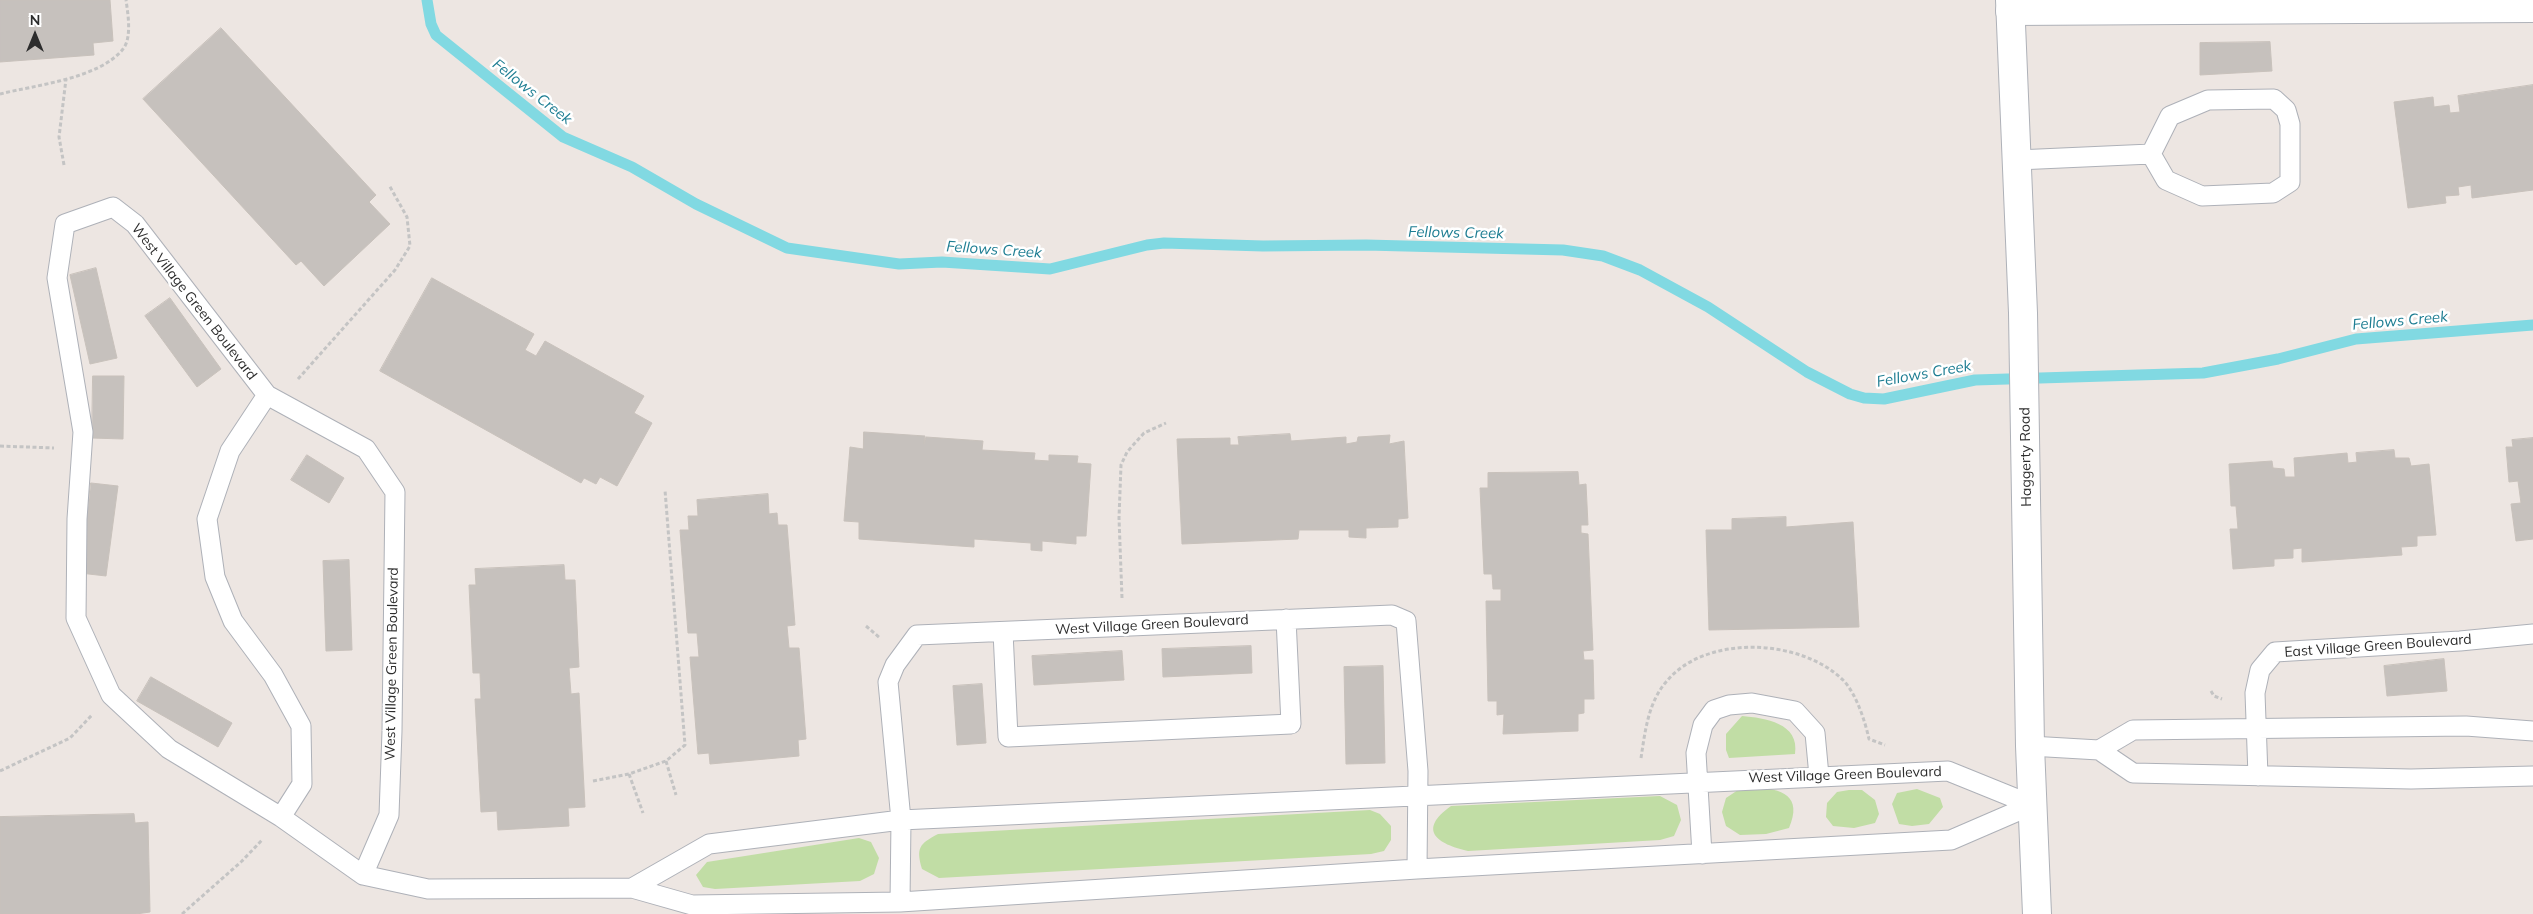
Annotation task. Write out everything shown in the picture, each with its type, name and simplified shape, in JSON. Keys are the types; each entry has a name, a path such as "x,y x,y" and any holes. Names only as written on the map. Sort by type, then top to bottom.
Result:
{"main road":[{"path":"2010,5 2454,3 2533,8"},
{"name":"Haggerty Road","path":"2010,5 2023,313 2030,746 2037,914"}],"lane":[{"path":"2274,99 2286,110 2290,124 2292,174 2290,182 2273,193 2202,196 2166,180 2151,154 2170,116 2208,100 2274,99"},
{"path":"2017,160 2151,154"},
{"name":"West Village Green Boulevard","path":"363,875 389,815 395,492 366,449 267,395 135,224 113,207 65,224 58,278 83,432 77,519 76,618 111,695 169,749 281,817 363,875 428,889 632,888 692,905 900,902 1417,868 1702,854 1798,846 1951,840 2032,805"},
{"path":"267,395 230,451 207,519 215,577 233,621 273,675 301,726 302,784 281,817"},
{"name":"West Village Green Boulevard","path":"900,902 901,820 888,682 895,665 917,635 1392,615 1406,621 1418,794 1417,868"},
{"path":"1004,632 1008,737 1291,724 1286,619"},
{"name":"East Village Green Boulevard","path":"2258,776 2255,693 2260,670 2275,652 2460,641 2533,634"},
{"path":"1702,854 1696,753 1703,725 1714,710 1729,705 1752,703 1796,711 1815,733 1819,776"},
{"path":"2099,750 2133,730 2466,726 2533,731"},
{"path":"2030,746 2099,750 2134,773 2411,779 2533,776"},
{"name":"West Village Green Boulevard","path":"632,888 708,844 901,820 1418,794 1948,771 2032,805"}],"path":[{"path":"0,94 66,79 103,65 124,49 128,32 126,0"},
{"path":"64,165 59,137 66,79"},
{"path":"296,381 396,270 410,246 407,216 389,185"},
{"path":"1124,626 1119,518 1121,465 1127,452 1144,433 1166,424"},
{"path":"0,446 62,448"},
{"path":"594,781 629,774 666,761 684,745 666,490"},
{"path":"2211,691 2214,696"},
{"path":"0,771 70,738 96,710"},
{"path":"666,761 676,795"},
{"path":"629,774 643,813"},
{"path":"182,914 242,861 262,839"}],"green space":[{"path":"1742,716 1761,718 1779,724 1786,729 1792,735 1795,744 1795,754 1729,758 1726,750 1726,734"},
{"path":"1754,788 1773,790 1787,796 1793,808 1793,817 1789,828 1766,834 1740,835 1726,826 1722,812 1726,798 1738,790"},
{"path":"1917,789 1940,798 1943,807 1929,824 1912,826 1899,824 1892,804 1897,793"},
{"path":"1862,790 1875,800 1879,814 1875,823 1854,828 1833,826 1826,817 1827,803 1837,792"},
{"path":"1660,796 1677,805 1681,820 1674,836 1660,840 1468,851 1440,840 1435,835 1433,829 1435,822 1451,806"},
{"path":"1370,810 1380,814 1391,826 1391,840 1384,851 1371,854 939,878 922,869 919,856 919,851 923,844 938,834"},
{"path":"859,838 871,842 879,858 874,874 860,881 715,889 703,887 696,875 707,862"}],"building":[{"path":"0,0 110,0 113,41 93,43 94,55 0,62"},
{"path":"221,28 376,195 369,202 390,224 324,286 301,261 296,265 143,99"},
{"path":"2270,42 2272,71 2200,75 2200,43"},
{"path":"2533,85 2533,190 2472,198 2471,185 2458,187 2459,195 2445,196 2446,203 2408,208 2394,102 2433,97 2434,107 2449,105 2450,113 2460,112 2458,96"},
{"path":"96,268 117,358 90,364 70,275"},
{"path":"432,278 534,334 525,350 536,356 545,341 644,396 634,413 652,423 617,486 600,477 596,484 584,478 581,483 380,371"},
{"path":"170,298 221,369 197,387 145,316"},
{"path":"93,376 124,376 123,439 92,438"},
{"path":"864,432 925,436 924,444 926,437 983,441 982,450 1035,453 1034,460 1049,461 1049,455 1078,456 1077,463 1091,464 1086,536 1076,536 1076,544 1042,541 1042,551 1031,550 1031,543 974,539 974,547 859,539 859,522 844,521 850,447 863,449"},
{"path":"1290,434 1291,441 1346,437 1346,444 1357,442 1358,437 1390,435 1389,444 1404,441 1408,518 1398,519 1398,527 1366,528 1366,538 1349,537 1349,530 1299,530 1298,539 1182,544 1177,439 1230,438 1230,445 1239,445 1238,437"},
{"path":"2533,438 2533,539 2516,541 2511,504 2521,503 2518,481 2509,482 2506,447 2513,447 2512,440"},
{"path":"2394,450 2395,458 2409,458 2411,466 2429,464 2436,535 2417,536 2417,546 2401,547 2402,555 2302,562 2302,548 2293,549 2293,558 2274,559 2274,566 2233,569 2230,529 2238,529 2236,506 2231,506 2229,464 2272,461 2273,468 2284,469 2285,477 2295,477 2294,458 2347,453 2348,463 2357,462 2356,453"},
{"path":"307,455 344,478 329,503 291,480"},
{"path":"1578,472 1579,485 1586,484 1588,525 1581,525 1581,533 1588,534 1593,650 1583,651 1584,660 1593,660 1594,699 1584,699 1584,713 1578,714 1578,731 1503,734 1504,714 1497,715 1497,701 1488,701 1486,601 1501,601 1501,589 1493,589 1492,574 1484,574 1480,488 1488,488 1488,473"},
{"path":"91,483 118,486 106,576 80,573"},
{"path":"768,494 769,514 777,513 778,525 787,525 795,625 787,626 789,648 799,648 806,739 798,740 799,756 710,764 709,753 698,754 690,657 699,657 697,633 688,633 680,530 689,530 688,516 698,516 697,500"},
{"path":"1786,517 1786,527 1853,522 1859,627 1709,630 1706,530 1732,530 1732,519"},
{"path":"349,560 352,650 326,651 323,561"},
{"path":"564,565 565,580 575,580 579,667 569,668 571,694 579,693 585,807 568,808 569,826 498,830 497,811 481,812 475,699 481,699 480,673 473,673 469,585 476,585 475,569"},
{"path":"1251,646 1252,673 1163,677 1162,649"},
{"path":"1122,651 1124,680 1034,685 1032,656"},
{"path":"2444,659 2447,691 2387,696 2384,666"},
{"path":"1383,666 1385,763 1346,764 1344,667"},
{"path":"151,677 232,723 218,747 137,701"},
{"path":"982,684 986,743 957,745 953,686"},
{"path":"134,814 135,823 148,822 150,912 136,914 0,914 0,817"}],"waterway":[{"name":"Fellows Creek","path":"427,0 431,24 436,35 563,137 632,167 696,204 787,248 899,264 942,262 1050,269 1147,245 1164,243 1263,246 1366,245 1563,250 1603,256 1640,270 1708,307 1807,372 1850,394 1864,398 1884,399 1975,380 2203,373 2278,359 2356,339 2533,325"}]}
